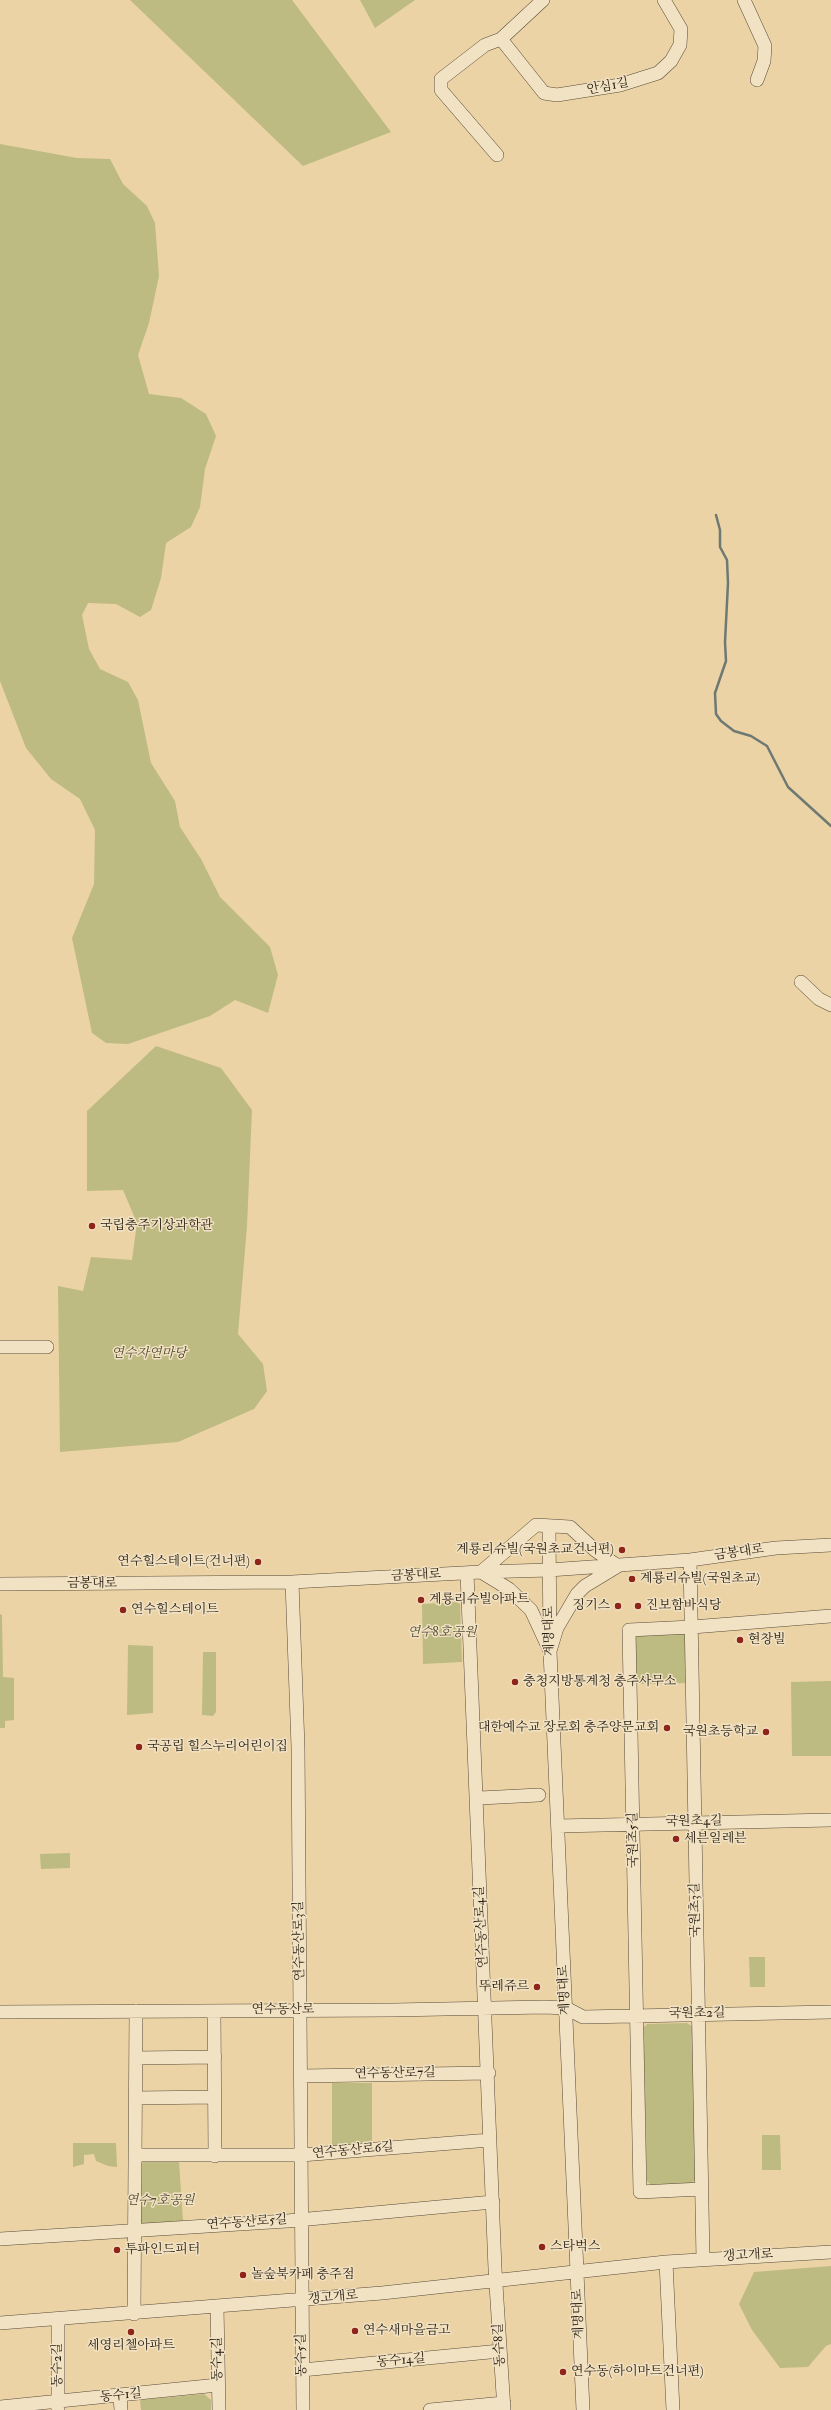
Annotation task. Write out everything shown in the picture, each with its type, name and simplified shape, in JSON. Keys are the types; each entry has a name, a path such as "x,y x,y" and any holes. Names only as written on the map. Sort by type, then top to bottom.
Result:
{"street":[{"path":"497,155 441,90 442,79 485,45 501,39 543,0"},
{"path":"744,0 765,46 764,61 757,80"},
{"name":"안심1길","path":"501,39 544,93 557,95 620,85 658,73 671,61 680,45 681,29 666,1"},
{"path":"800,982 819,999 831,1005"},
{"path":"0,1347 47,1347"},
{"path":"536,1525 570,1527 596,1552 618,1566 585,1586 577,1594 557,1628 550,1651 531,1610 509,1589 481,1572 536,1525"},
{"name":"계명대로","path":"550,1526 550,1651 583,2410"},
{"name":"금봉대로","path":"0,1584 292,1582 549,1570 690,1560 776,1548 831,1545"},
{"name":"국원초3길","path":"690,1560 703,2259"},
{"name":"연수동산로4길","path":"467,1573 470,1677 489,2072 490,2140 496,2281"},
{"name":"연수동산로3길","path":"292,1582 298,1740 301,2010 301,2301"},
{"name":"국원초5길","path":"701,2189 640,2192 638,2016 629,1630 692,1627 831,1616"},
{"path":"480,1798 539,1795"},
{"name":"국원초4길","path":"558,1826 831,1820"},
{"name":"연수동산로","path":"0,2012 566,2008"},
{"name":"국원초2길","path":"566,2008 583,2017 831,2012"},
{"path":"134,2314 136,2011"},
{"path":"214,2011 215,2156"},
{"path":"136,2058 215,2057"},
{"name":"연수동산로7길","path":"301,2076 489,2072"},
{"path":"136,2098 215,2097"},
{"name":"연수동산로6길","path":"136,2155 301,2155 490,2140"},
{"name":"연수동산로5길","path":"0,2239 300,2220 493,2202"},
{"name":"갱고개로","path":"0,2323 301,2301 496,2281 577,2270 666,2262 831,2252"},
{"path":"666,2262 673,2410"},
{"name":"동수8길","path":"496,2281 504,2406"},
{"name":"동수5길","path":"301,2301 303,2410"},
{"name":"동수4길","path":"217,2307 219,2410"},
{"name":"동수2길","path":"58,2319 58,2406"},
{"name":"동수14길","path":"302,2370 500,2351"},
{"name":"동수1길","path":"0,2407 58,2406 120,2396 218,2385"},
{"path":"120,2396 122,2410"},
{"path":"430,2410 504,2406"}],"green space":[{"path":"130,0 292,0 391,132 303,166"},
{"path":"360,0 415,0 375,28"},
{"path":"0,144 77,158 110,159 123,184 147,206 155,223 159,276 149,323 138,355 149,394 181,398 206,414 216,436 205,469 200,507 191,527 166,543 161,578 151,610 140,617 116,604 88,603 82,615 89,649 100,669 128,682 138,700 151,763 175,801 180,827 201,859 220,897 270,947 278,975 268,1013 235,1000 210,1016 128,1044 106,1043 92,1033 72,938 94,884 95,830 80,799 51,779 26,748 0,681"},
{"name":"연수자연마당","path":"156,1046 221,1068 252,1110 247,1226 238,1334 263,1364 267,1391 254,1409 178,1442 60,1452 58,1286 83,1291 91,1257 132,1260 137,1223 123,1190 87,1191 87,1111"},
{"name":"연수8호공원","path":"457,1602 460,1604 462,1662 423,1664 422,1604"},
{"path":"0,1614 2,1615 3,1677 14,1678 14,1720 5,1721 5,1728 0,1728"},
{"path":"687,1630 692,1683 633,1684 634,1631"},
{"path":"128,1645 153,1646 153,1713 127,1715"},
{"path":"203,1652 216,1652 216,1712 213,1716 202,1715"},
{"path":"831,1681 831,1756 792,1756 791,1682"},
{"path":"70,1853 70,1868 41,1869 40,1854"},
{"path":"749,1957 765,1957 765,1987 750,1987"},
{"path":"687,2023 693,2027 697,2178 692,2183 651,2185 647,2181 643,2028 647,2024"},
{"path":"332,2083 372,2083 372,2144 332,2148"},
{"path":"762,2135 780,2135 781,2170 762,2170"},
{"path":"73,2143 116,2143 117,2167 108,2166 96,2161 94,2154 84,2155 84,2164 73,2167"},
{"name":"연수7호공원","path":"143,2162 179,2162 183,2221 140,2225 140,2166"},
{"path":"831,2266 831,2344 826,2346 808,2367 780,2368 752,2330 739,2304 754,2272"},
{"path":"204,2394 211,2400 211,2410 141,2410 140,2400"}],"waterway":[{"path":"716,515 720,530 720,547 727,560 728,583 725,642 726,661 715,693 716,714 721,721 734,731 751,736 767,746 788,787 831,826"}],"place":[{"name":"국립충주기상과학관","path":"92,1226"},
{"name":"계룡리슈빌(국원초교건너편)","path":"622,1550"},
{"name":"연수힐스테이트(건너편)","path":"258,1562"},
{"name":"계룡리슈빌(국원초교)","path":"632,1579"},
{"name":"계룡리슈빌아파트","path":"421,1600"},
{"name":"징기스","path":"618,1606"},
{"name":"진보함바식당","path":"638,1606"},
{"name":"연수힐스테이트","path":"123,1610"},
{"name":"현창빌","path":"740,1640"},
{"name":"충청지방통계청 충주사무소","path":"515,1682"},
{"name":"대한예수교 장로회 충주양문교회","path":"667,1728"},
{"name":"국원초등학교","path":"766,1732"},
{"name":"국공립 힐스누리어린이집","path":"139,1747"},
{"name":"세븐일레븐","path":"676,1839"},
{"name":"뚜레쥬르","path":"537,1987"},
{"name":"스타벅스","path":"542,2247"},
{"name":"투파인드피터","path":"117,2250"},
{"name":"놀숲북카페 충주점","path":"243,2275"},
{"name":"연수새마을금고","path":"355,2331"},
{"name":"세영리첼아파트","path":"131,2332"},
{"name":"연수동(하이마트건너편)","path":"563,2372"}]}
